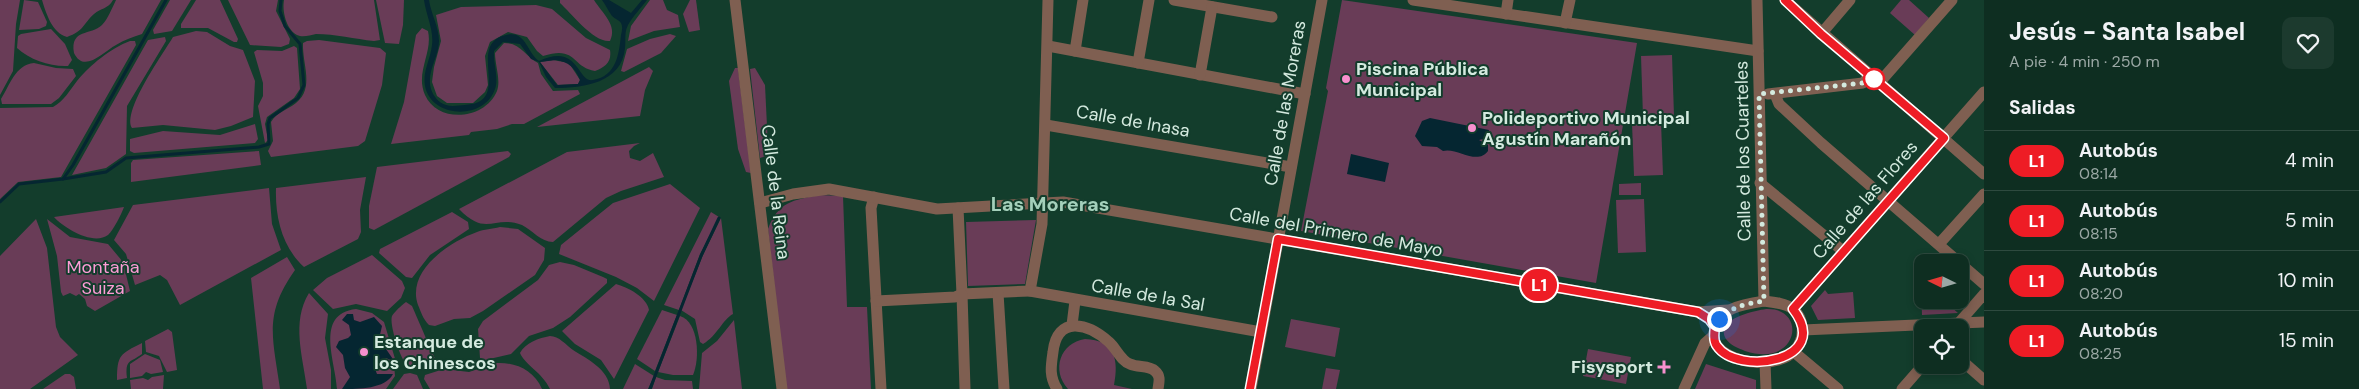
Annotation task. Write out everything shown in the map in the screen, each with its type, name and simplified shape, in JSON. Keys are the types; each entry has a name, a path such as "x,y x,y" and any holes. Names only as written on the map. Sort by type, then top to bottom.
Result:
{"street":[{"name":"Calle de la Reina","path":"735,0 782,389"},
{"path":"1030,291 1042,224 1048,0"},
{"path":"1074,51 1083,0"},
{"path":"1138,63 1149,0"},
{"path":"1174,0 1272,17"},
{"name":"Calle de las Moreras","path":"1250,389 1322,0"},
{"path":"1413,0 1449,3 1506,14 1758,51"},
{"path":"1506,14 1508,0"},
{"path":"1565,23 1570,0"},
{"name":"Calle de los Cuarteles","path":"1757,0 1764,301"},
{"path":"1785,0 1821,34 1984,174"},
{"path":"1821,34 1850,0"},
{"path":"1879,83 1952,0"},
{"path":"1200,75 1212,7"},
{"path":"1048,46 1305,94"},
{"path":"1759,94 1775,94 1863,83 1870,75"},
{"name":"Calle de las Flores","path":"1793,309 1984,92"},
{"path":"1775,94 1779,104 1887,201 1984,284"},
{"name":"Calle de Inasa","path":"1046,125 1291,168"},
{"path":"1760,183 1843,251"},
{"path":"760,203 793,194 821,190 874,197 937,209 958,208 965,389"},
{"path":"1939,244 1984,194"},
{"path":"874,197 871,208 881,389"},
{"name":"Calle del Primero de Mayo","path":"958,208 1043,202 1072,204 1698,312 1728,310"},
{"name":"Calle de la Sal","path":"962,294 1030,291 1075,301 1261,332"},
{"path":"998,293 1004,389"},
{"path":"876,302 954,297 962,294"},
{"path":"1962,319 1984,294"},
{"path":"1072,325 1075,301"},
{"path":"1684,389 1700,353 1705,343 1714,331 1719,319 1728,310 1742,304 1764,301 1780,303 1793,309 1800,318 1803,330 1800,342 1794,352 1781,359 1765,362 1751,361 1710,351 1700,353"},
{"path":"1698,312 1709,319 1717,346 1726,354"},
{"path":"1969,324 1984,322"},
{"path":"1057,389 1050,372 1053,347 1057,336 1063,329 1072,325 1082,326 1102,336 1110,342 1128,364 1152,369 1157,372 1160,379 1158,389"},
{"path":"1803,330 1914,326"},
{"path":"1794,352 1838,389"},
{"path":"1765,362 1766,389"},
{"path":"1969,367 1984,380"},
{"path":"1902,389 1914,374"}],"green space":[{"path":"0,0 20,0 16,24 13,71 0,95"},
{"path":"24,0 38,2 47,22 46,26 39,29 19,30"},
{"path":"42,0 113,0 109,5 94,14 80,30 67,37 54,27"},
{"path":"116,0 161,0 142,34 119,43 94,60 83,62 74,53 75,40 78,36 102,25"},
{"path":"170,0 191,0 172,31 154,34 153,30"},
{"path":"196,0 220,0 238,39 237,42 208,28 181,28 181,24"},
{"path":"228,0 278,0 276,11 290,39 289,44 281,47 250,45"},
{"path":"284,0 374,0 380,40 374,41 323,34 299,36 290,29 286,19"},
{"path":"376,0 404,0 403,25 399,44 385,43"},
{"path":"560,0 594,0 611,24 612,35 610,41 597,37 590,32 560,3"},
{"path":"650,0 663,0 667,10 678,15 680,27 654,31 628,41 631,26"},
{"path":"690,0 696,0 700,30 689,32 683,14"},
{"name":"Polideportivo Municipal Agustín Marañón","path":"1342,0 1637,43 1596,283 1301,231 1328,91 1326,88"},
{"path":"1901,0 1909,0 1929,18 1915,35 1890,13"},
{"path":"536,5 552,9 586,38 610,50 610,58 607,64 595,71 587,69 573,58 562,53 543,56 527,37 508,32 490,42 485,56 488,85 485,92 473,103 447,103 437,96 432,82 441,41 436,15 461,7"},
{"path":"422,28 428,31 429,39 422,87 431,104 440,111 461,115 472,113 483,108 491,101 498,87 495,53 504,43 519,47 538,63 541,74 553,91 578,90 580,94 524,124 512,124 497,129 471,132 469,135 391,144 404,102 416,35"},
{"path":"51,29 65,44 72,60 68,66 41,62 17,48 18,36 21,34"},
{"path":"196,31 207,32 230,46 243,50 255,81 253,117 215,130 163,125 132,128 130,120 138,96 173,37"},
{"path":"670,34 676,36 661,53 624,72 621,71 627,49 650,39"},
{"path":"165,37 166,41 127,106 126,154 106,168 72,175 148,40"},
{"path":"319,40 380,48 386,53 382,85 365,141 358,146 271,157 268,151 273,141 271,122 279,113 296,103 302,97 305,90 306,75 303,43"},
{"path":"130,41 135,41 136,45 61,177 18,182 0,199 0,108 53,107 57,105 94,63"},
{"path":"294,46 297,48 300,89 294,98 267,117 265,124 268,140 265,143 258,106 263,96 263,83 254,52 257,50 282,51"},
{"path":"1672,55 1674,116 1643,117 1641,56"},
{"path":"553,60 569,63 580,80 578,84 558,85 540,62"},
{"path":"34,63 56,68 73,69 76,76 59,98 51,104 2,104 1,99 10,82 22,68"},
{"path":"649,67 653,71 645,90 640,116 537,127"},
{"path":"735,68 738,68 751,173 746,172 738,149 729,81"},
{"path":"755,68 765,85 768,147 766,156 760,158 750,69"},
{"path":"1661,122 1663,175 1634,176 1632,123"},
{"path":"255,124 258,139 255,143 134,153 130,151 130,139 163,131 220,135"},
{"path":"640,143 629,151 630,158 640,161 653,153 664,177 606,198 553,242 544,240 522,225 512,222 484,224 477,222 459,209 567,152"},
{"path":"259,151 261,165 131,182 131,163 133,160"},
{"path":"508,151 511,154 509,157 374,230 369,228 369,206 377,167"},
{"path":"366,177 360,210 361,232 358,239 304,267 290,250 281,231 277,210 276,188"},
{"path":"1641,183 1641,195 1619,195 1619,184"},
{"path":"670,184 700,208 654,301 637,288 616,277 559,254 561,245 613,203"},
{"path":"269,188 272,224 281,250 180,305 167,280 160,275 135,285 126,254 114,240 133,205"},
{"path":"819,195 843,196 847,307 867,307 871,389 786,389 768,229 777,213 787,204"},
{"path":"1644,199 1646,252 1618,253 1616,200"},
{"path":"124,207 113,229 102,238 87,237 79,234 54,217"},
{"path":"452,212 468,222 469,229 430,255 412,278 406,277 379,253 380,249"},
{"path":"711,212 719,217 700,254 679,310 664,305"},
{"path":"721,218 733,314 703,344 700,342 695,319 681,310 703,255"},
{"path":"36,219 47,248 56,327 60,337 78,355 30,389 0,389 0,256"},
{"name":"Montaña Suiza","path":"47,219 70,237 108,244 123,262 130,291 95,311 87,306 85,299 79,294 76,296 70,293 63,296 57,256"},
{"path":"1036,220 1025,284 968,286 966,222"},
{"path":"500,227 518,229 545,248 544,260 535,275 470,318 454,319 435,326 429,325 418,305 416,293 418,281 424,270 432,260 454,243 480,231"},
{"path":"372,255 402,281 405,288 401,298 387,311 356,304 333,309 313,290 327,278"},
{"path":"287,257 295,270 278,300 273,327 273,341 280,389 263,389 251,278"},
{"path":"560,262 574,265 603,277 607,279 607,283 570,317 553,328 529,336 511,354 485,360 480,358 478,329 483,321 538,280 549,265"},
{"path":"616,284 626,287 641,297 649,310 614,379 601,360 575,344 562,331"},
{"path":"1825,290 1828,294 1853,292 1855,318 1818,320 1811,306"},
{"path":"309,293 328,314 325,338 331,370 331,389 307,389 299,328 304,304"},
{"path":"406,302 412,306 435,359 435,364 425,369 416,369 406,364 398,348 391,320 397,310"},
{"name":"Estanque de los Chinescos","path":"356,309 372,313 384,322 396,362 394,364 395,376 386,389 337,389 331,353 331,329 335,320 343,313"},
{"path":"1766,309 1779,311 1788,317 1792,326 1792,336 1786,345 1777,352 1763,354 1745,351 1732,345 1726,339 1724,332 1730,321 1745,314"},
{"path":"1922,309 1953,309 1958,313 1922,315"},
{"path":"662,310 677,315 655,371 637,359"},
{"path":"680,316 691,326 696,342 697,360 693,375 673,375 658,372"},
{"path":"1291,319 1340,328 1335,357 1285,347"},
{"path":"734,320 742,389 699,389 702,353 717,341"},
{"path":"168,329 172,332 177,370 167,372 159,356 146,352 145,341"},
{"path":"550,336 559,339 602,370 609,382 610,389 550,389 543,378 520,353 525,346"},
{"path":"1085,339 1095,340 1109,347 1113,353 1116,367 1114,385 1132,389 1068,389 1060,374 1061,358 1069,346"},
{"path":"142,343 142,354 128,364 127,378 117,380 121,356"},
{"path":"1588,349 1631,357 1626,384 1583,376"},
{"path":"145,354 160,360 163,372 151,374 146,372 142,376 130,378 130,364"},
{"path":"496,363 510,364 523,368 539,382 542,389 430,389 424,379 425,375 444,369 469,372"},
{"path":"635,364 654,376 648,389 623,389"},
{"path":"1706,364 1756,380 1756,389 1695,389"},
{"path":"1326,368 1340,370 1336,389 1322,389"},
{"path":"65,374 70,374 74,377 76,389 43,389"},
{"path":"404,374 417,375 423,389 393,389"},
{"path":"164,375 163,389 131,389 130,380 143,378 148,380 152,377"},
{"path":"656,377 665,380 692,381 693,389 652,389"}],"water":[{"path":"424,0 429,0 439,36 430,77 431,89 441,103 454,106 479,102 486,94 489,84 489,49 494,41 506,35 513,34 522,39 539,61 552,56 562,56 569,59 583,76 588,79 601,78 612,69 618,56 622,29 621,23 612,16 602,0 609,0 631,13 642,0 647,0 628,25 622,60 617,69 609,76 589,85 555,88 546,77 539,62 531,59 520,44 503,42 494,51 496,85 490,99 481,106 461,112 440,106 431,100 426,90 425,73 432,39","holes":["561,61 574,69 580,80 578,84 557,85 540,62"]},
{"path":"1430,118 1489,130 1488,138 1479,140 1488,145 1488,151 1478,157 1473,157 1449,150 1443,151 1437,147 1422,146 1415,136 1422,121"},
{"path":"1351,154 1389,163 1385,182 1347,174"},
{"name":"Estanque de los Chinescos","path":"347,314 353,314 354,320 360,322 374,317 382,326 379,339 395,362 386,358 375,369 377,374 393,374 384,383 371,387 342,389 350,377 345,368 343,355 336,347 339,341 351,335 349,325 342,320"}],"waterway":[{"path":"0,202 19,184 63,179 73,165 166,0"},
{"path":"63,179 106,172 126,158 259,147 269,144 268,124 270,118 298,98 304,85 300,44 285,26 280,11 281,0"},
{"path":"650,389 701,256 719,218"}],"bus line":[{"name":"L1","path":"1250,389 1278,239 1698,312 1709,319 1715,327 1714,336 1717,346 1726,354 1751,361 1765,362 1781,359 1794,352 1800,342 1803,330 1800,318 1793,309 1944,138 1821,34 1785,0"}],"place":[{"name":"Piscina Pública Municipal","path":"1346,79"},
{"name":"Polideportivo Municipal Agustín Marañón","path":"1472,128"},
{"name":"Estanque de los Chinescos","path":"364,352"},
{"name":"Fisysport","path":"1664,367"}],"district":[{"name":"Las Moreras","path":"1050,204"}],"route":[{"path":"1719,319 1728,310 1742,304 1764,301 1759,94 1775,94 1863,83 1870,75 1874,79"}]}
